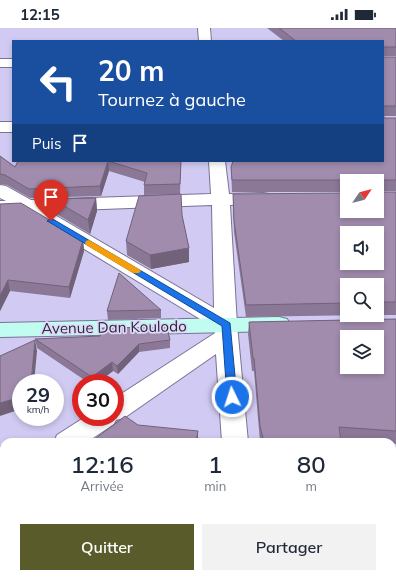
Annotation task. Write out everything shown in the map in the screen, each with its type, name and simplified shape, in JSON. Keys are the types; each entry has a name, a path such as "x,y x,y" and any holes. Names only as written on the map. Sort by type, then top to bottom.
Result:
{"street":[{"path":"204,28 205,40"},
{"path":"0,63 12,63"},
{"path":"0,127 12,127"},
{"path":"217,162 221,199 227,330 235,438"},
{"path":"0,190 227,330"},
{"path":"0,207 276,198"},
{"name":"Avenue Dan Koulodo","path":"0,330 227,330 296,324"},
{"path":"124,404 227,330"},
{"path":"74,438 92,426"}],"building":[{"path":"279,28 396,28 396,47 384,47 384,40 295,40"},
{"path":"384,57 396,57 396,106 384,106"},
{"path":"384,118 396,118 396,180 384,180 384,174 340,174 340,180 232,180 231,167 233,162 384,162"},
{"path":"0,156 15,167 18,162 108,162 100,186 29,189 5,175 0,174"},
{"path":"111,162 181,162 180,184 144,185 147,173"},
{"path":"384,192 396,192 396,302 384,302 384,278 340,278 340,303 246,305 234,221 233,194 340,193 340,218 384,218"},
{"path":"181,194 182,215 189,248 150,255 126,241 139,196"},
{"path":"96,198 88,220 52,199"},
{"path":"21,203 83,240 69,287 8,280 0,296 0,204"},
{"path":"119,273 161,310 107,311"},
{"path":"384,319 396,319 396,431 339,427 340,438 263,438 260,426 249,322 340,320 340,322 384,322"},
{"path":"167,327 170,340 139,344 117,366 112,362 96,374 88,374 35,339 100,336 102,328"},
{"path":"35,340 32,374 12,374 12,400 0,403 0,356"},
{"path":"125,416 138,425 198,431 197,438 96,438 112,426 124,426"}],"slow traffic":[{"path":"89,243 136,271"}],"route":[{"path":"51,221 226,325 232,397"}]}
